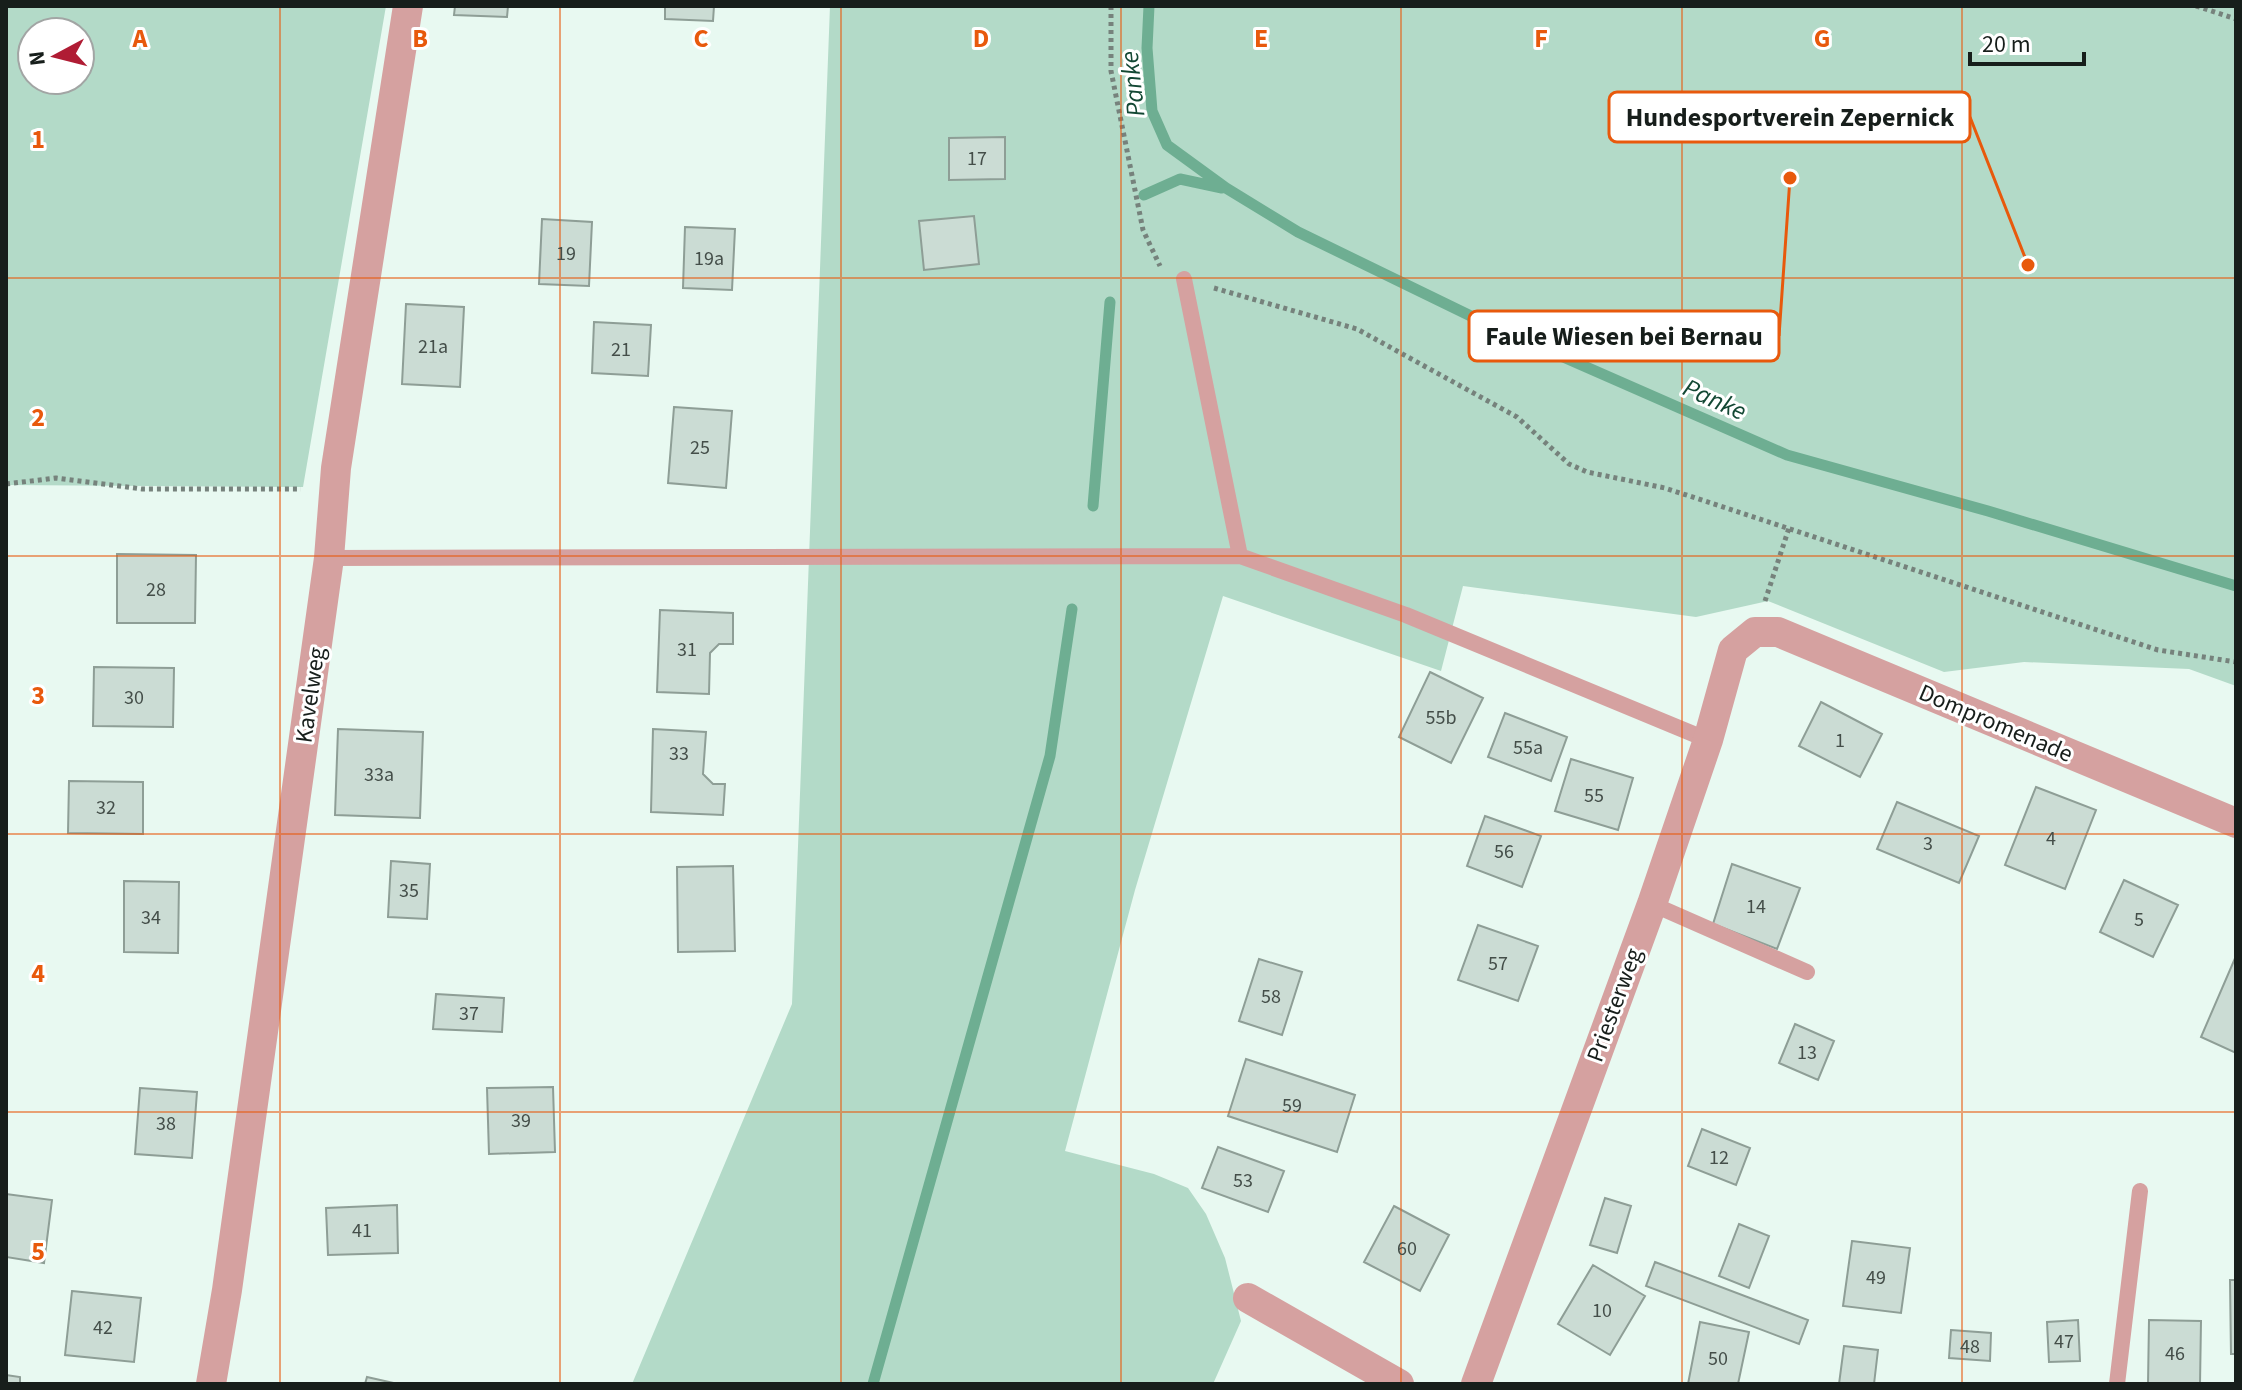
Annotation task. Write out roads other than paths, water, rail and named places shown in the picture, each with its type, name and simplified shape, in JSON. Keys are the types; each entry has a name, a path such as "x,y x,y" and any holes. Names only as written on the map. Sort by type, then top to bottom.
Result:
{"street":[{"name":"Kavelweg","path":"211,1384 227,1290 329,558 334,490 408,6"},
{"name":"Priesterweg","path":"1476,1384 1652,904 1708,740 1733,650 1755,632"},
{"name":"Dompromenade","path":"1755,632 1778,632 2236,823"},
{"path":"1248,1298 1399,1384"}],"lane":[{"path":"1184,279 1240,556"},
{"path":"329,558 1240,556 1406,615 1708,740"},
{"path":"1652,904 1807,972"},
{"path":"2117,1384 2140,1191"}],"waterway":[{"name":"Panke","path":"1149,6 1147,48 1152,111 1167,145 1226,188 1298,232 1479,320 1787,455 1988,511 2236,586"},
{"path":"1144,195 1180,179 1222,188"},
{"path":"1093,506 1110,302"},
{"path":"873,1384 1050,756 1072,609"}],"place":[{"name":"Faule Wiesen bei Bernau","path":"1790,178"},
{"name":"Hundesportverein Zepernick","path":"2028,265"}]}
